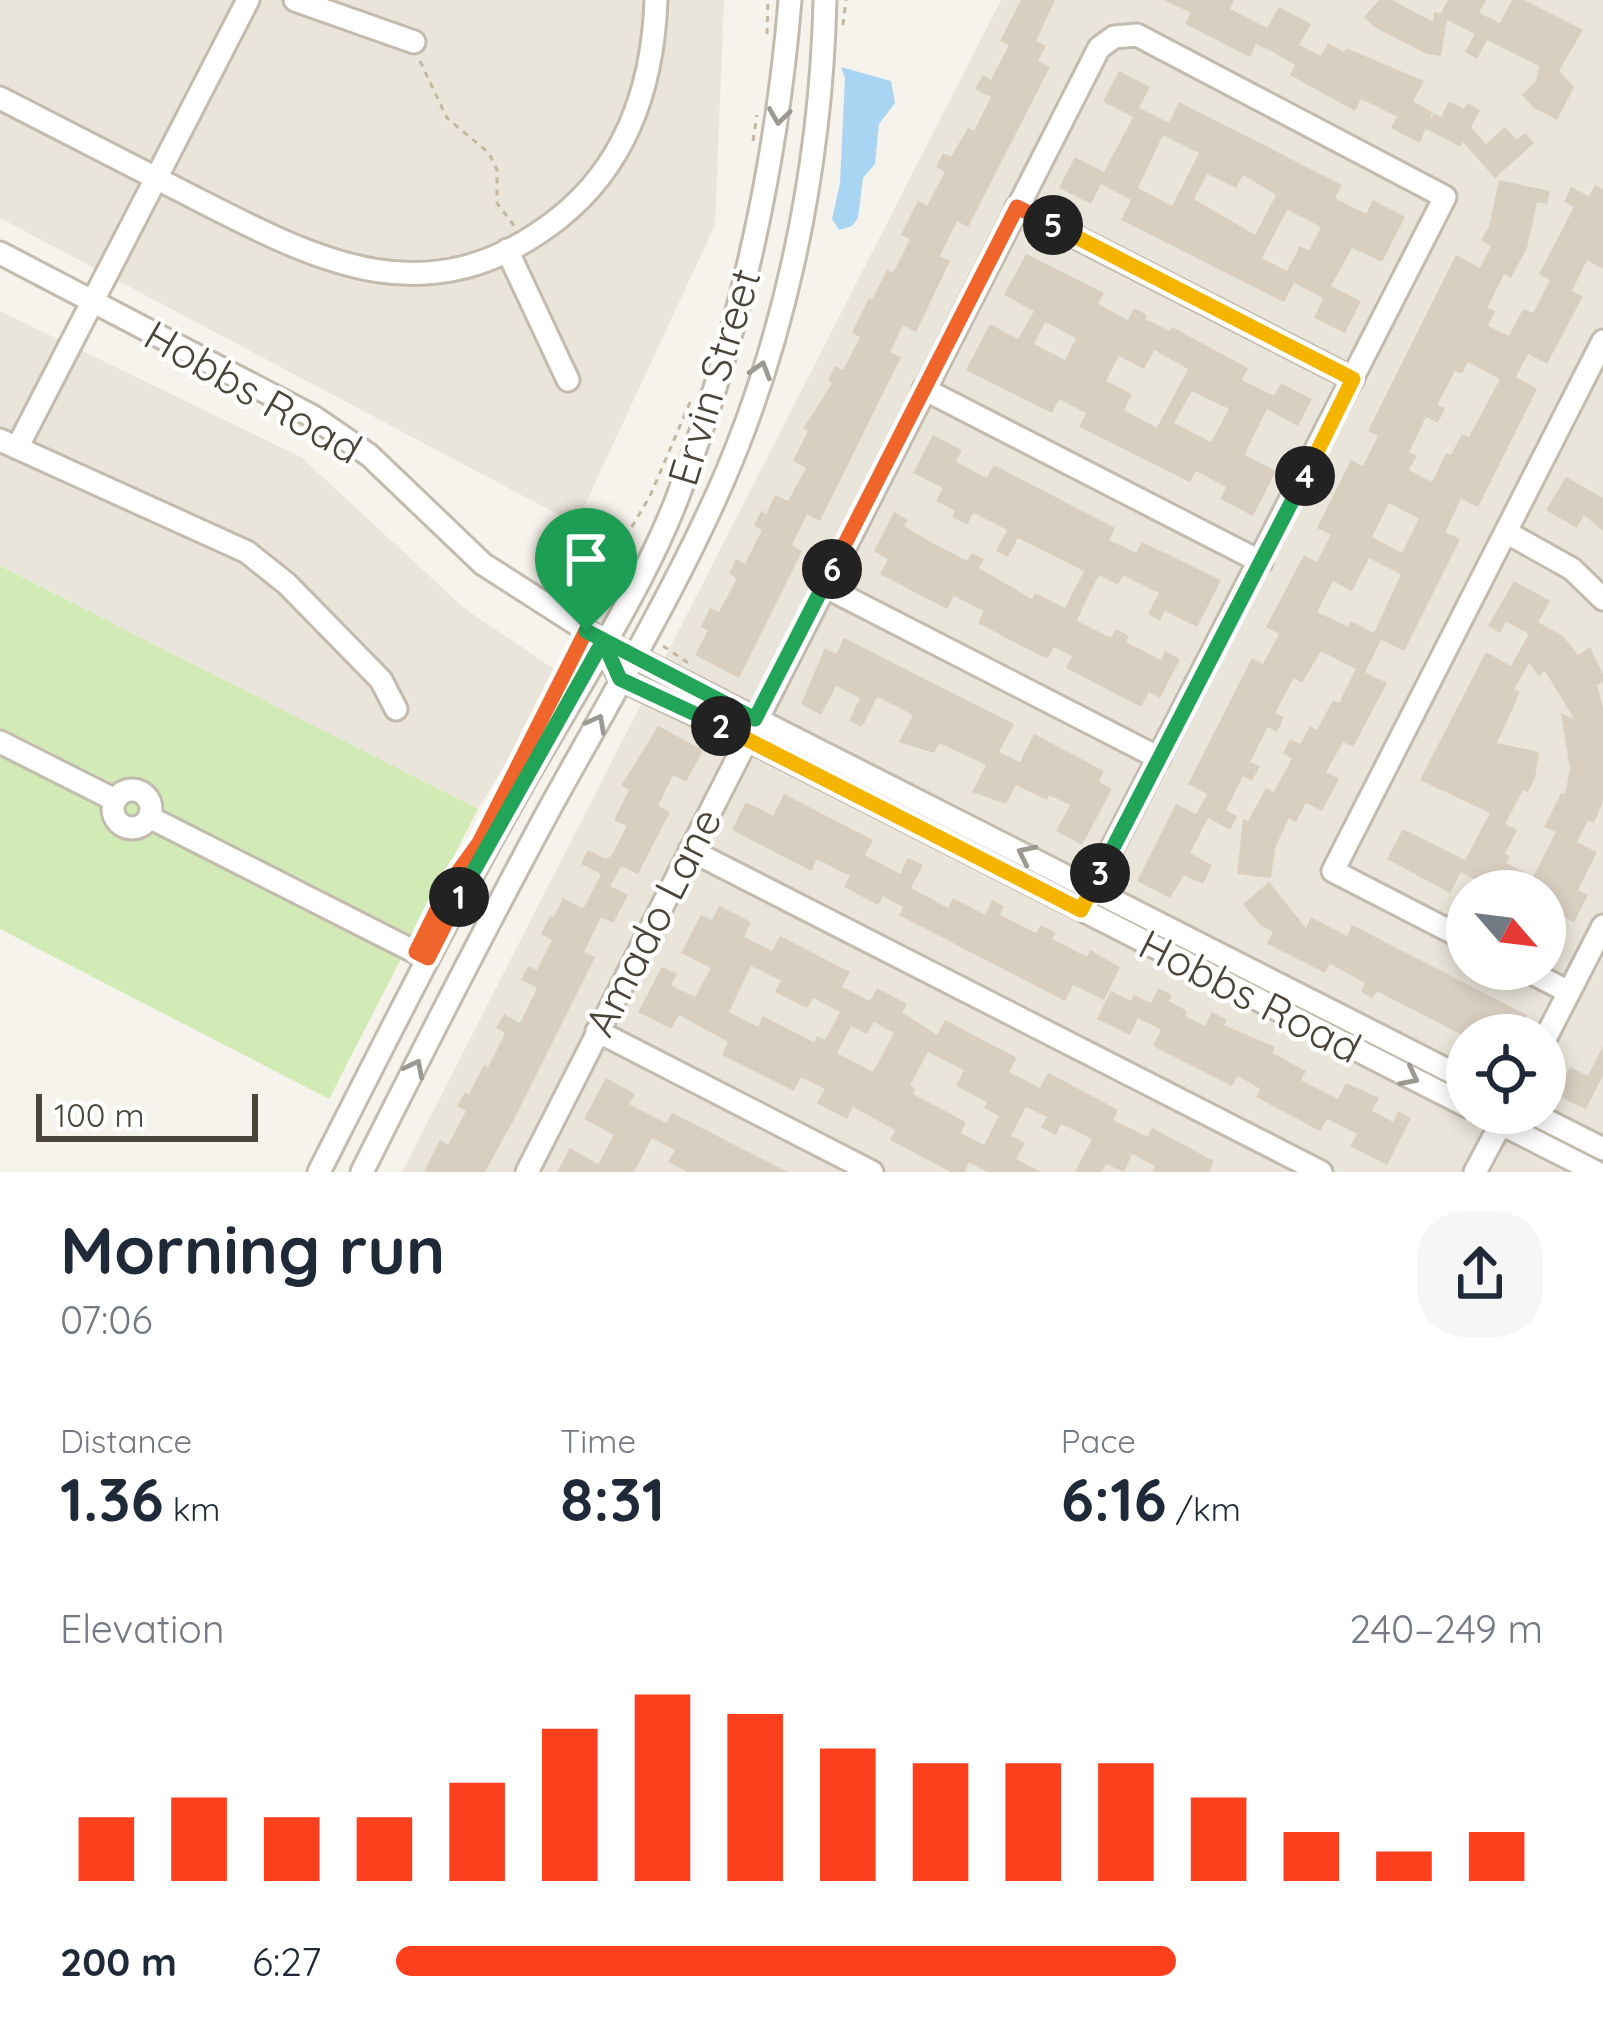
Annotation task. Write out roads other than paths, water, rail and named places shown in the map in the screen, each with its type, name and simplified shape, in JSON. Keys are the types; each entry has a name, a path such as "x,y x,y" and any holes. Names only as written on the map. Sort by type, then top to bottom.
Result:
{"street":[{"path":"248,0 92,302 9,444 247,552 287,584 381,680 396,709"},
{"path":"295,0 414,42"},
{"path":"0,98 290,246 351,268 420,273 460,267 514,246 551,224 586,194 630,129 646,86 656,0"},
{"name":"Ervin Street","path":"319,1172 595,636 676,500 738,316 772,159 790,0"},
{"name":"Ervin Street","path":"362,1172 478,940 636,655 710,510 737,442 776,320 811,164 824,66 825,0"},
{"name":"Amado Lane","path":"527,1172 1099,48 1114,37 1136,35 1445,197 1353,379"},
{"path":"1017,207 1353,379 1081,910"},
{"path":"514,246 568,380"},
{"name":"Hobbs Road","path":"0,253 312,416 369,455 483,564 750,728 1081,910 1446,1095"},
{"path":"1446,929 1333,871 1603,340"},
{"path":"924,389 1261,562"},
{"path":"1506,532 1572,569 1603,599"},
{"path":"824,586 1160,758"},
{"path":"595,636 620,679"},
{"name":"Hobbs Road","path":"620,679 750,728 1093,887 1446,1068"},
{"path":"0,742 115,800 114,817 122,826 141,826 149,817 428,958"},
{"path":"690,850 1321,1172"},
{"path":"1558,1014 1603,926"},
{"path":"1565,990 1569,992"},
{"path":"597,1031 872,1172"},
{"path":"1566,1130 1603,1149"},
{"path":"1475,1172 1489,1134"},
{"path":"1528,1134 1596,1172"}],"water":[{"path":"841,67 891,81 895,103 879,124 875,164 863,178 858,218 839,230 832,219 840,183 845,78"}]}
